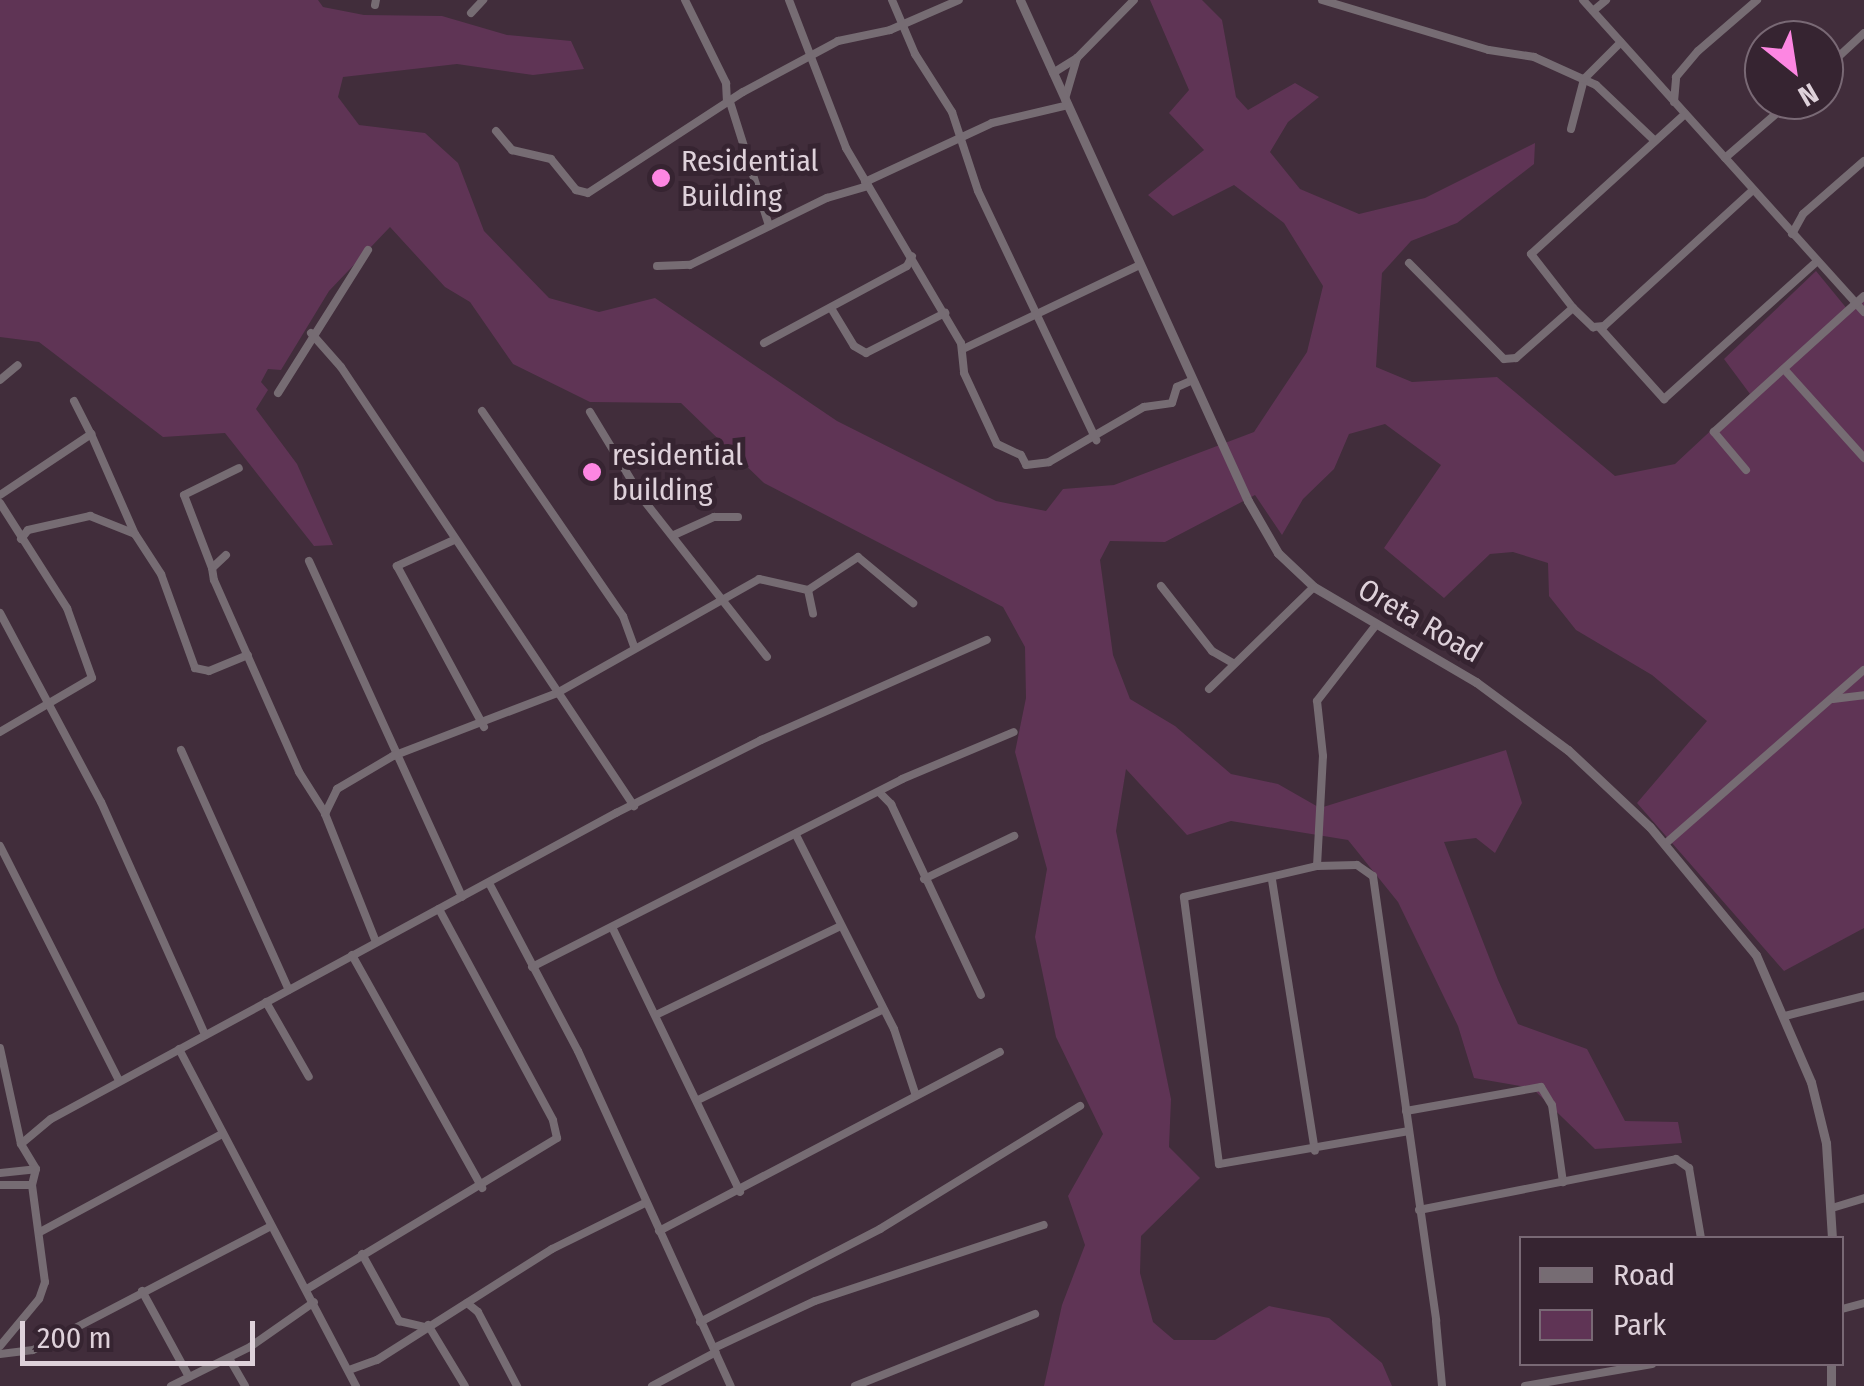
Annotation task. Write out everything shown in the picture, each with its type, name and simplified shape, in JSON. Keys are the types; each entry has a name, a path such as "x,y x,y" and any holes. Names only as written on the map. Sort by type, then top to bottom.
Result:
{"street":[{"path":"471,13 482,0"},
{"path":"684,0 726,84 769,226"},
{"path":"789,0 863,182 912,256 912,267 964,348 960,362 993,439 1021,455 1026,465 1050,462 1096,440 1144,407 1172,403 1177,387 1193,380"},
{"path":"892,0 956,121 958,144 1096,440"},
{"path":"496,132 512,150 551,159 576,190 588,192 743,92 850,35 902,25 959,0"},
{"name":"Oreta Road","path":"1020,0 1262,532 1314,587 1476,682 1568,750 1665,844 1756,956 1811,1082 1832,1208 1832,1236"},
{"path":"1053,72 1076,58 1134,0"},
{"path":"1322,0 1488,50 1534,57 1584,79 1656,141"},
{"path":"1583,0 1752,191 1817,261 1860,300 1864,312"},
{"path":"1593,11 1606,0"},
{"path":"1660,85 1676,77 1758,0"},
{"path":"1844,52 1864,33"},
{"path":"1570,130 1584,79 1621,42"},
{"path":"657,266 690,265 863,182 958,144 979,129 1067,102 1076,58"},
{"path":"1674,102 1676,77"},
{"path":"726,84 743,92"},
{"path":"1685,114 1532,254 1572,308 1600,328 1664,400 1817,261"},
{"path":"1726,158 1769,120"},
{"path":"956,121 979,129"},
{"path":"1792,234 1804,214 1864,162"},
{"path":"1600,328 1752,191"},
{"path":"769,216 780,222"},
{"path":"278,393 311,333 368,250"},
{"path":"1409,263 1504,359 1516,358 1572,308"},
{"path":"964,348 1140,265"},
{"path":"764,342 912,267"},
{"path":"1746,470 1714,432 1860,300"},
{"path":"831,308 854,346 869,353 945,313"},
{"path":"1559,322 1585,320"},
{"path":"311,333 341,367 634,806"},
{"path":"0,380 18,365"},
{"path":"1784,369 1864,458"},
{"path":"74,401 135,534 161,574 195,668 209,671 248,655"},
{"path":"482,411 623,616 634,646"},
{"path":"590,412 642,498 724,598 766,658"},
{"path":"0,495 91,434"},
{"path":"239,468 184,495 248,655 299,772 325,814 376,942"},
{"path":"0,503 67,608 92,678 0,732"},
{"path":"21,538 28,530 90,516 135,534"},
{"path":"674,535 714,516 738,516"},
{"path":"454,540 396,566 484,726"},
{"path":"212,568 226,555"},
{"path":"325,814 337,789 394,756 484,726 557,693 634,646 759,579 808,590 858,557 913,603"},
{"path":"310,562 394,756 462,897"},
{"path":"1161,586 1212,651 1233,663"},
{"path":"1209,689 1233,663 1300,608 1314,587"},
{"path":"808,590 813,613"},
{"path":"0,613 101,802 205,1035"},
{"path":"1318,866 1323,756 1317,701 1376,625"},
{"path":"21,1144 51,1119 634,806 761,740 987,640"},
{"path":"1665,844 1864,670"},
{"path":"1848,685 1861,696"},
{"path":"1834,699 1861,696"},
{"path":"532,967 880,793 1014,732"},
{"path":"181,750 289,990"},
{"path":"880,793 891,804 981,994"},
{"path":"924,879 1014,836"},
{"path":"797,837 902,1047 914,1093"},
{"path":"0,846 119,1082"},
{"path":"1409,1131 1226,1167 1214,1156 1182,901 1318,866 1358,864 1373,876 1409,1131 1442,1386"},
{"path":"1272,880 1314,1152"},
{"path":"489,884 578,1051 731,1386"},
{"path":"307,1290 362,1254 482,1188 557,1134 439,909"},
{"path":"658,1014 841,926"},
{"path":"613,929 658,1014 740,1192"},
{"path":"352,955 482,1188"},
{"path":"1785,1016 1864,996"},
{"path":"266,1002 309,1077"},
{"path":"698,1100 882,1010"},
{"path":"0,1048 21,1144 36,1169 32,1185 44,1289 0,1350"},
{"path":"179,1049 356,1386"},
{"path":"659,1231 740,1192 914,1093 1000,1052"},
{"path":"1406,1111 1541,1087 1549,1097 1563,1162 1563,1182"},
{"path":"700,1322 880,1229 1080,1106"},
{"path":"40,1232 222,1134"},
{"path":"1419,1210 1684,1160 1701,1236"},
{"path":"1563,1162 1582,1178"},
{"path":"0,1173 36,1169"},
{"path":"0,1185 32,1185"},
{"path":"1832,1208 1864,1198"},
{"path":"348,1370 376,1360 427,1326 645,1203"},
{"path":"652,1386 815,1301 1044,1225"},
{"path":"0,1350 33,1350 271,1226"},
{"path":"362,1254 399,1320 427,1326 465,1386"},
{"path":"142,1290 189,1378"},
{"path":"171,1386 229,1358 314,1302"},
{"path":"467,1304 478,1312 518,1386"},
{"path":"855,1386 1034,1314"},
{"path":"229,1358 245,1386"},
{"path":"1524,1386 1640,1366"}],"green space":[{"path":"0,0 318,0 323,7 364,15 442,16 507,35 571,41 584,69 533,75 457,64 343,77 338,97 359,125 425,133 458,163 484,231 549,298 599,312 655,298 837,421 996,501 1046,511 1063,489 1114,485 1254,432 1307,352 1323,286 1284,223 1234,185 1173,216 1148,195 1204,150 1169,113 1189,90 1150,0 1202,0 1222,20 1236,97 1248,110 1295,83 1319,97 1288,122 1270,152 1300,189 1359,214 1425,198 1535,143 1534,164 1457,223 1411,241 1382,273 1376,367 1412,382 1497,377 1615,476 1675,464 1750,394 1724,359 1816,271 1848,310 1864,294 1864,928 1784,971 1637,803 1707,721 1652,675 1576,630 1549,596 1548,563 1513,552 1490,554 1444,598 1384,548 1441,465 1385,424 1349,434 1334,469 1303,499 1282,535 1255,495 1165,542 1110,541 1100,560 1113,655 1130,699 1175,726 1231,774 1278,784 1320,808 1506,750 1522,803 1495,853 1476,838 1444,842 1498,980 1518,1024 1587,1049 1625,1121 1678,1122 1682,1143 1595,1149 1532,1088 1474,1078 1458,1026 1398,902 1348,840 1231,821 1187,835 1126,769 1116,831 1171,1099 1169,1147 1200,1178 1141,1236 1140,1273 1153,1322 1174,1340 1215,1340 1269,1306 1329,1318 1382,1363 1392,1386 1044,1386 1062,1305 1085,1245 1068,1196 1103,1134 1056,1037 1035,937 1047,869 1015,752 1026,698 1025,647 1003,607 764,483 681,403 590,402 513,364 470,302 445,287 390,227 329,291 281,370 268,369 261,382 268,390 256,409 297,464 333,545 314,546 225,433 163,437 39,342 0,337"}],"place":[{"name":"Residential Building","path":"661,178"},
{"name":"residential building","path":"592,472"}]}
